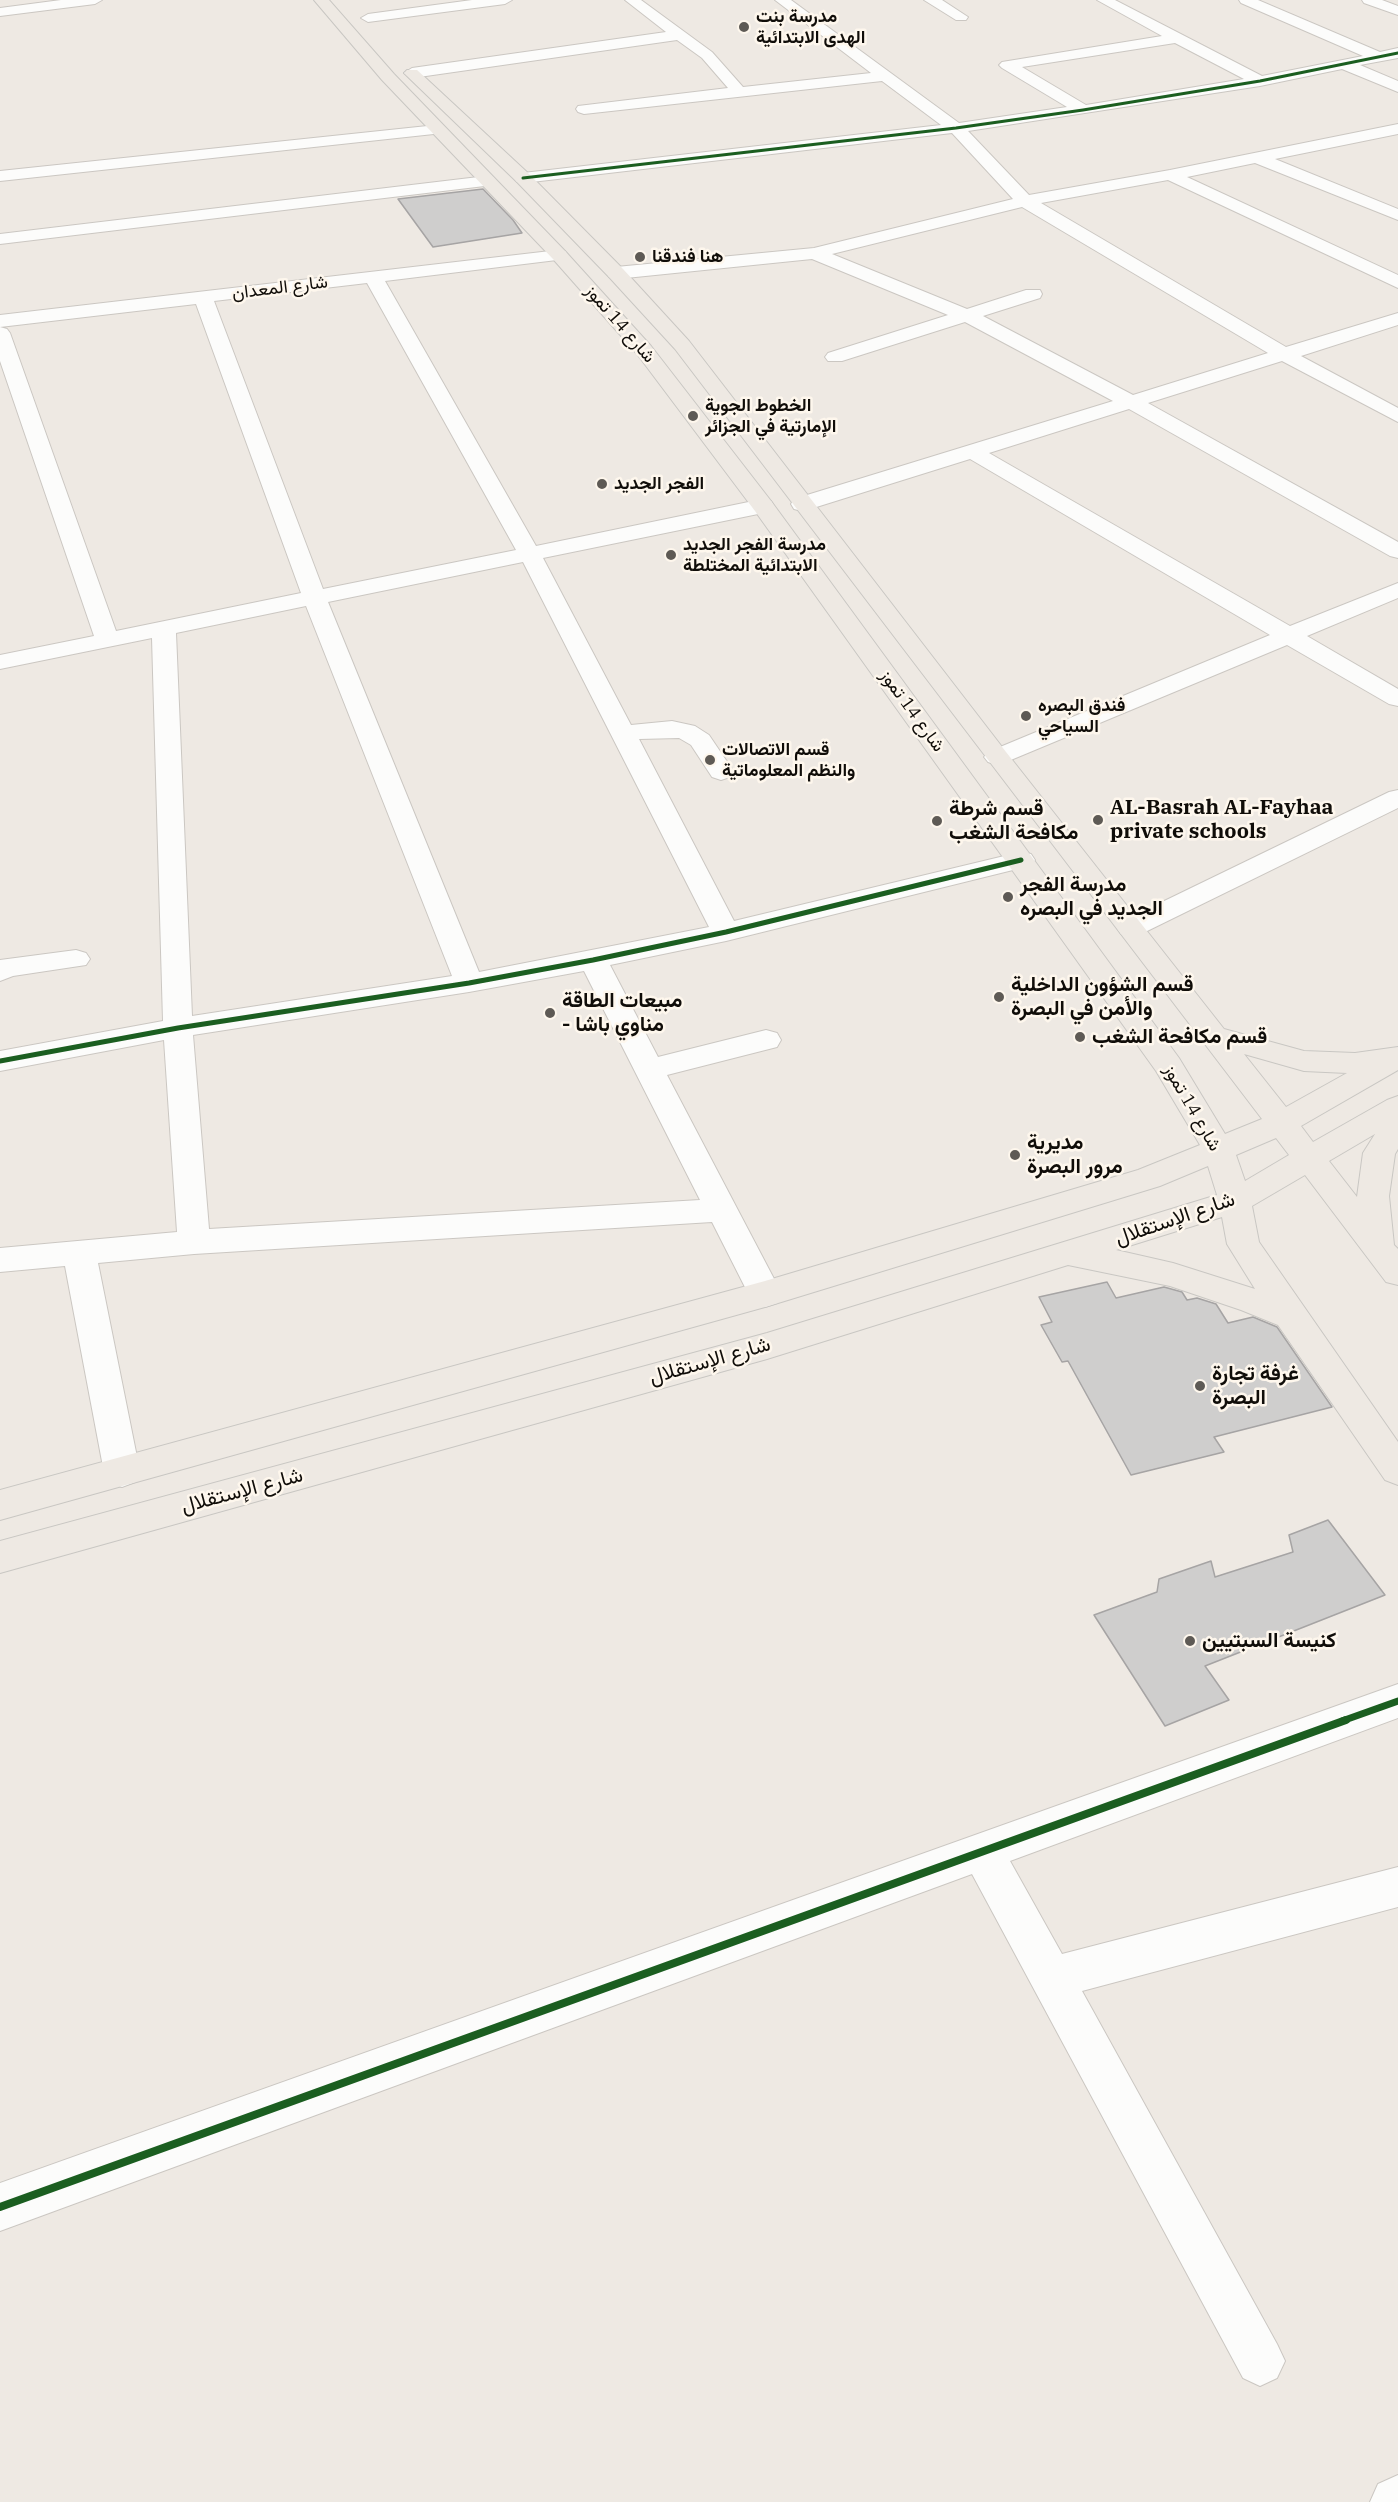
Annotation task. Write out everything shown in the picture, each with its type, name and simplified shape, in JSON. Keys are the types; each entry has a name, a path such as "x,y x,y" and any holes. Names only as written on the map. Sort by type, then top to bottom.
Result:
{"main road":[{"path":"314,3 348,10 376,35"},
{"path":"314,3 328,27 364,51"},
{"name":"شارع 14 تموز","path":"348,10 364,51 437,130 559,255 644,350 763,506 1022,860 1168,1065 1218,1148 1244,1244 1290,1316 1398,1470"},
{"name":"شارع 14 تموز","path":"348,10 523,178 616,273 682,345 997,757 1215,1036 1280,1124 1388,1244 1398,1273"},
{"path":"1215,1036 1304,1061 1355,1063 1398,1055"},
{"path":"0,1505 765,1294 1149,1178 1280,1124 1398,1055"},
{"name":"شارع الإستقلال","path":"0,1557 767,1346 1234,1201 1398,1107"},
{"path":"1388,1244 1373,1196 1379,1153 1398,1124"},
{"path":"1067,1254 1137,1266 1173,1275 1290,1316"}],"street":[{"path":"0,12 94,0"},
{"path":"348,10 505,0"},
{"path":"632,0 707,56 739,92"},
{"path":"782,0 956,128 1025,201 1283,354 1398,416"},
{"path":"931,0 961,17"},
{"path":"1104,0 1260,81"},
{"path":"1246,0 1379,57"},
{"path":"1368,0 1398,11"},
{"path":"412,73 678,35"},
{"path":"1083,110 1007,65 1177,38"},
{"path":"523,178 956,128 1083,110 1260,81 1398,53"},
{"path":"1344,64 1398,87"},
{"path":"584,109 884,76"},
{"path":"616,273 814,253 1025,201 1170,175 1398,129"},
{"path":"0,176 437,130"},
{"path":"1257,157 1398,215"},
{"path":"1170,175 1398,282"},
{"path":"0,239 487,181"},
{"path":"814,253 968,316 1131,402 1398,552"},
{"name":"شارع المعدان","path":"0,321 559,255"},
{"path":"373,277 530,554 726,932"},
{"path":"835,357 1033,294"},
{"path":"203,297 314,597 469,983"},
{"path":"802,504 1398,319"},
{"path":"0,333 107,640"},
{"path":"973,452 1398,699"},
{"path":"0,662 763,506"},
{"path":"997,757 1398,590"},
{"path":"164,628 178,1028 194,1242"},
{"path":"623,734 672,729 686,731 700,740 721,772"},
{"path":"1131,928 1398,798"},
{"path":"0,1061 178,1028 469,983 593,960 726,932 1022,860"},
{"path":"0,972 4,968 76,958"},
{"path":"593,960 765,1294"},
{"path":"650,1069 766,1040"},
{"path":"0,1260 194,1242 723,1209"},
{"path":"79,1252 122,1472"},
{"path":"0,2207 1398,1701"},
{"path":"982,1851 1260,2361"},
{"path":"1051,1978 1398,1887"}],"building":[{"path":"483,189 513,220 522,233 433,247 398,199"},
{"name":"غرفة تجارة البصرة","path":"1107,1282 1116,1298 1164,1287 1182,1292 1187,1300 1197,1298 1216,1304 1228,1323 1253,1317 1277,1327 1332,1407 1214,1437 1224,1452 1131,1475 1068,1361 1062,1362 1041,1325 1052,1322 1039,1297"},
{"name":"كنيسة السبتيين","path":"1328,1520 1385,1595 1205,1666 1229,1700 1165,1726 1094,1615 1157,1592 1159,1579 1211,1561 1215,1577 1293,1552 1289,1535"}],"cycle path":[{"path":"523,178 956,128 1083,110 1260,81 1398,53"},
{"path":"0,1061 178,1028 469,983 593,960 726,932 1021,860"},
{"path":"0,2207 1398,1701"}],"place":[{"name":"مدرسة بنت الهدى اﻻبتدائية","path":"744,27"},
{"name":"هنا فندقنا","path":"640,257"},
{"name":"الخطوط الجوية الإمارتية في الجزائر","path":"693,416"},
{"name":"الفجر الجديد","path":"602,484"},
{"name":"مدرسة الفجر الجديد الابتدائية المختلطة","path":"671,555"},
{"name":"فندق البصره السياحي","path":"1026,716"},
{"name":"قسم الاتصالات والنظم المعلوماتية","path":"710,760"},
{"name":"AL-Basrah AL-Fayhaa private schools","path":"1098,820"},
{"name":"قسم شرطة مكافحة الشغب","path":"937,821"},
{"name":"مدرسة الفجر الجديد في البصره","path":"1008,897"},
{"name":"قسم الشؤون الداخلية والأمن في البصرة","path":"999,997"},
{"name":"مبيعات الطاقة - مناوي باشا","path":"550,1013"},
{"name":"قسم مكافحة الشغب","path":"1080,1037"},
{"name":"مديرية مرور البصرة","path":"1015,1155"},
{"name":"غرفة تجارة البصرة","path":"1200,1386"},
{"name":"كنيسة السبتيين","path":"1190,1641"}]}
